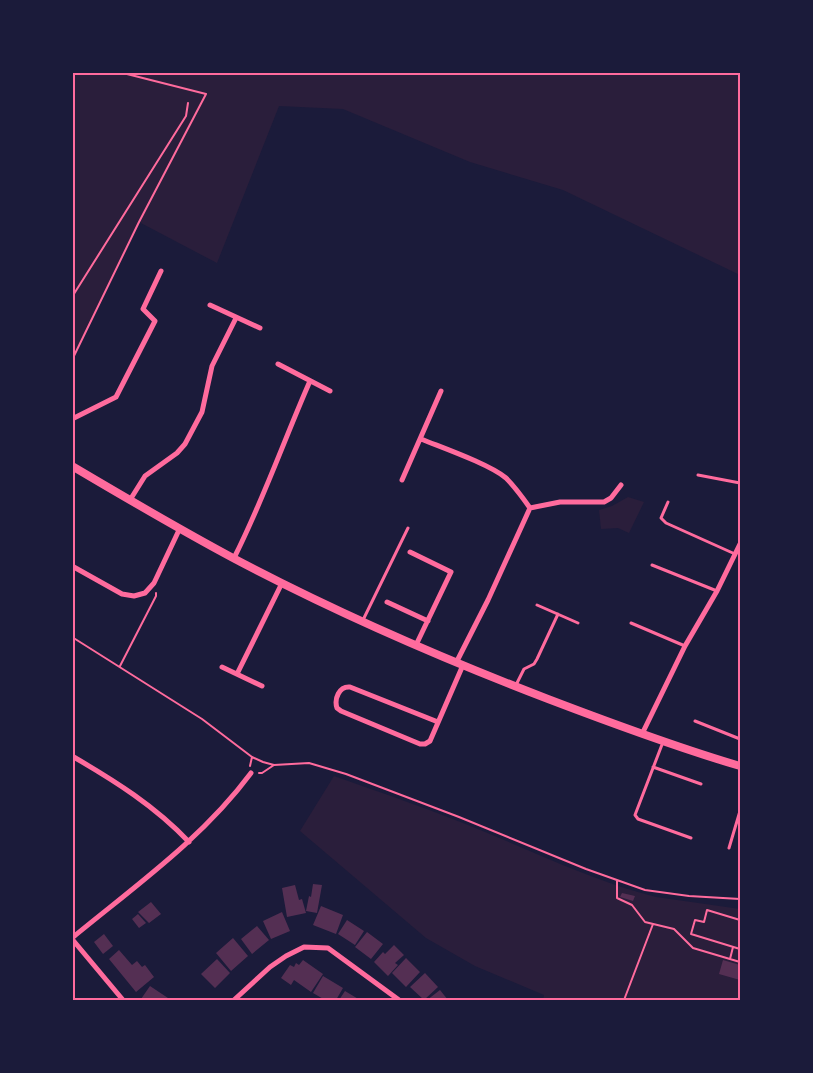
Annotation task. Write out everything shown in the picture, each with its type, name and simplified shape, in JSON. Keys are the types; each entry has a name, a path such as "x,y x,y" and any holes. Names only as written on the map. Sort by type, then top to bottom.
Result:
{"street":[{"path":"72,419 116,396 156,321 143,309 162,271"},
{"path":"210,305 260,328"},
{"path":"130,500 145,476 177,453 186,444 202,412 212,366 236,318"},
{"path":"278,364 330,390"},
{"path":"234,558 265,492 281,447 310,381"},
{"path":"402,480 441,391"},
{"path":"421,439 480,464 504,477 530,508"},
{"path":"72,466 180,528 282,583 416,645 515,686 642,734 740,766"},
{"path":"530,508 560,502 604,502 611,498 622,485"},
{"path":"438,722 350,687 344,687 338,695 336,706 341,711 420,744 430,742 438,722 460,664 530,508"},
{"path":"72,566 122,594 134,596 145,593 154,583 180,528"},
{"path":"642,734 685,646 717,591 740,544"},
{"path":"410,552 451,572 416,645"},
{"path":"237,674 282,583"},
{"path":"387,602 428,621"},
{"path":"222,667 262,686"},
{"path":"72,756 135,795 170,822 189,842"},
{"path":"123,1000 72,938 189,842 232,797 251,773"},
{"path":"234,1000 270,967 304,947 328,948 399,1000"}],"lane":[{"path":"698,476 740,483"},
{"path":"668,502 661,518 666,523 735,554"},
{"path":"363,621 408,528"},
{"path":"652,565 717,591"},
{"path":"537,606 578,623"},
{"path":"515,686 520,673 534,664 537,659 558,614"},
{"path":"632,623 685,646"},
{"path":"695,720 740,739"},
{"path":"663,741 635,815 638,819 691,838"},
{"path":"653,767 701,784"},
{"path":"729,848 740,810"}],"path":[{"path":"72,360 139,222 206,94 120,72"},
{"path":"72,297 186,116 188,103"},
{"path":"120,666 156,596 154,583"},
{"path":"72,637 202,719 252,757 274,765 309,763 346,774 460,817 586,869 645,890 689,896 740,899"},
{"path":"251,773 262,773 274,765"},
{"path":"617,880 617,898 632,904 645,922 674,929 693,948 740,962"},
{"path":"740,920 707,910 704,922 695,920 691,934 740,949"},
{"path":"624,1000 653,924"},
{"path":"730,959 733,947"}],"shaded area":[{"path":"73,73 740,73 740,275 563,190 470,162 343,109 279,106 217,263 139,222 73,360"},
{"path":"628,497 644,502 629,533 618,528 601,529 599,510 612,506"},
{"path":"334,776 447,817 612,884 656,897 740,909 740,1000 543,1000 544,995 475,966 426,938 300,831"}],"building":[{"path":"313,884 322,885 317,913 306,911"},
{"path":"295,885 299,900 302,899 306,913 287,917 282,888"},
{"path":"622,893 635,896 633,901 620,897"},
{"path":"151,902 161,914 149,923 138,912"},
{"path":"321,906 343,915 336,934 313,925"},
{"path":"282,912 290,931 271,939 263,921"},
{"path":"138,914 146,923 139,928 132,919"},
{"path":"347,920 364,931 355,945 338,934"},
{"path":"257,926 269,940 252,954 241,939"},
{"path":"367,932 383,944 371,959 355,947"},
{"path":"104,934 113,946 103,954 94,942"},
{"path":"233,938 248,956 231,971 216,953"},
{"path":"394,945 404,955 395,963 398,965 388,976 374,962 383,952 385,954"},
{"path":"119,950 132,965 137,961 142,967 145,965 154,977 136,992 109,959"},
{"path":"406,958 420,972 406,987 392,973"},
{"path":"217,959 230,973 215,988 201,974"},
{"path":"303,960 323,974 311,992 294,980 291,985 281,978 290,965 294,967 296,963 299,965"},
{"path":"723,960 740,965 740,980 719,974"},
{"path":"425,973 438,987 424,1000 410,987"},
{"path":"323,976 343,988 336,1000 325,1000 313,993"},
{"path":"150,986 171,1000 141,999"},
{"path":"440,990 448,1000 427,1000"},
{"path":"345,991 360,1000 339,1000"}]}
